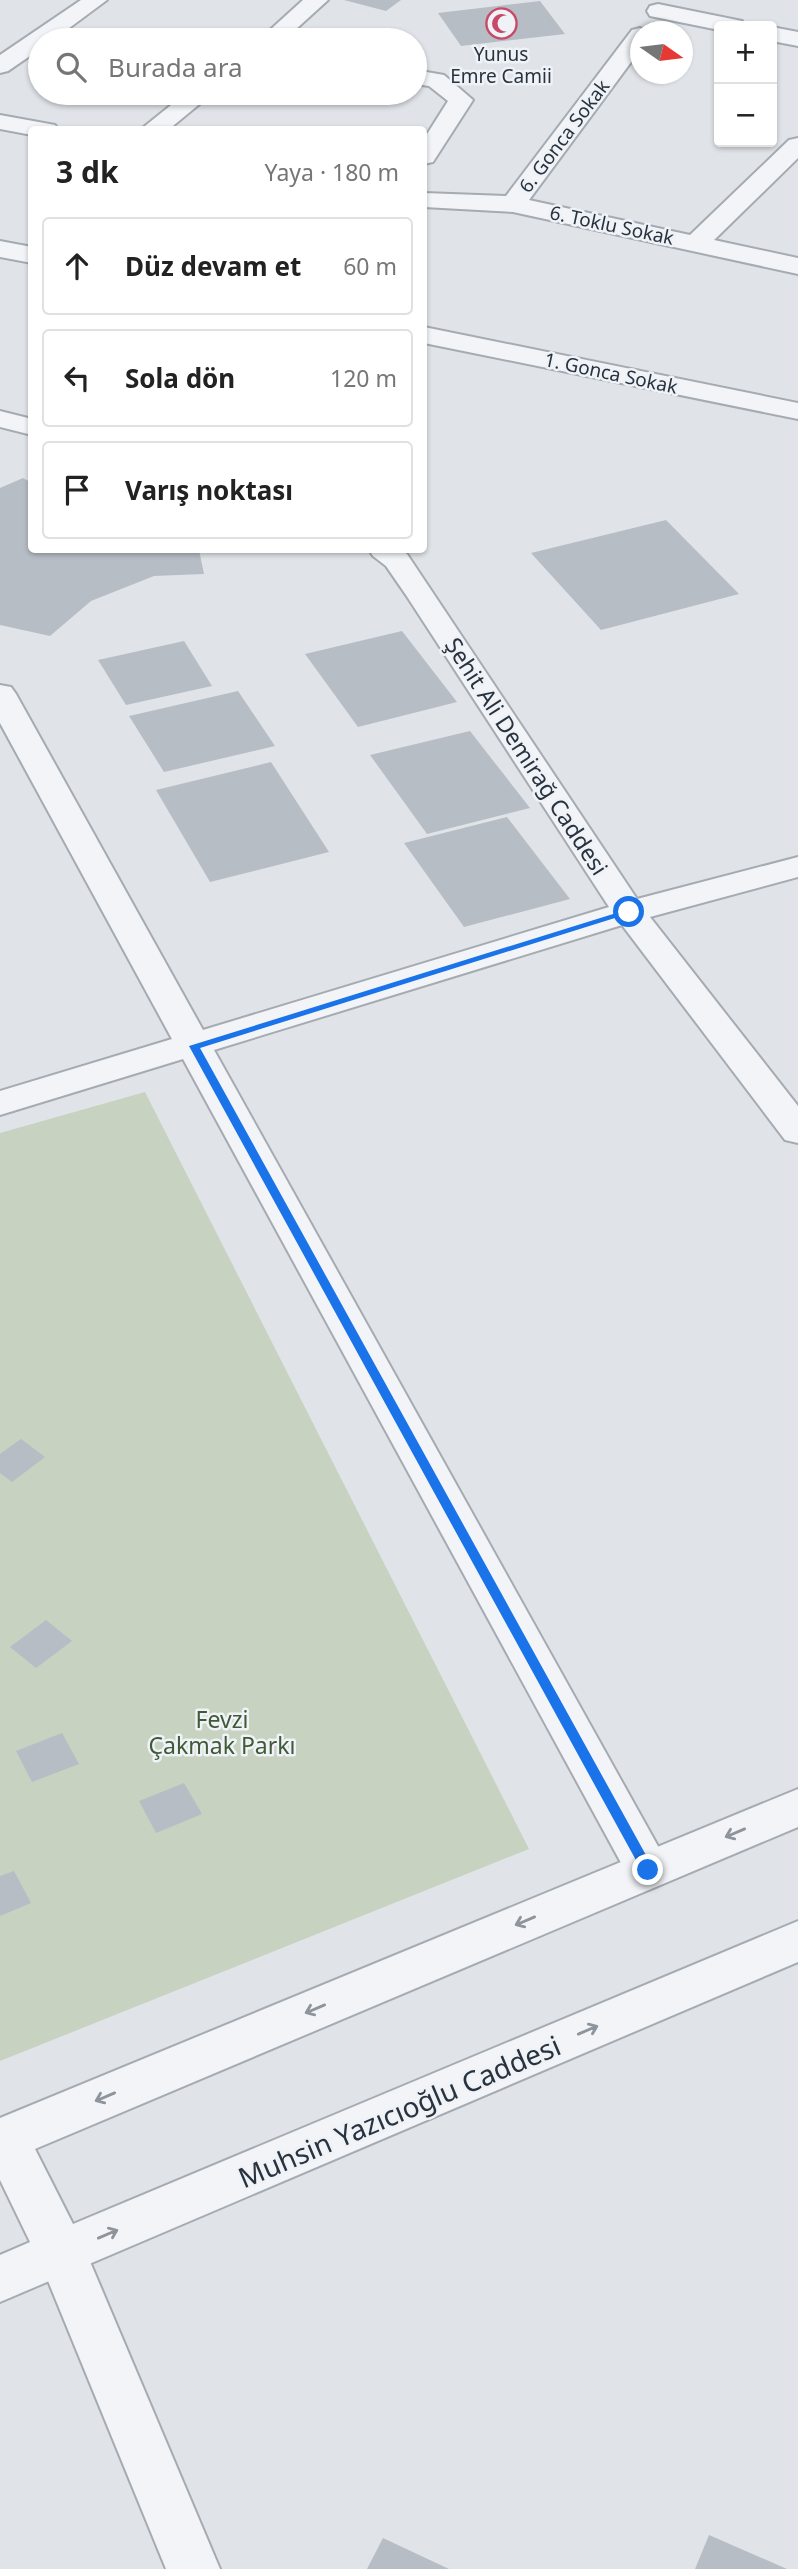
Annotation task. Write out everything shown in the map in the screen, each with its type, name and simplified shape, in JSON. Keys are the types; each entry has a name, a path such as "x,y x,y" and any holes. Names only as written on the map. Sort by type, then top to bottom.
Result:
{"street":[{"path":"55,28 96,0"},
{"path":"284,28 317,0"},
{"path":"662,6 716,21"},
{"name":"6. Gonca Sokak","path":"651,21 662,6"},
{"path":"777,35 798,39"},
{"path":"0,66 28,47"},
{"name":"6. Gonca Sokak","path":"513,204 630,49"},
{"path":"427,79 436,80 461,100 427,152"},
{"path":"157,126 185,105"},
{"path":"0,122 28,127"},
{"path":"696,243 798,145"},
{"name":"6. Toklu Sokak","path":"427,200 513,204 798,266"},
{"path":"0,249 28,254"},
{"name":"1. Gonca Sokak","path":"427,336 798,411"},
{"path":"0,419 28,426"},
{"name":"Şehit Ali Demirağ Caddesi","path":"387,553 397,560 415,586 629,912 798,1131"},
{"path":"0,694 648,1870"},
{"path":"0,1103 629,912 798,867"},
{"path":"193,2569 62,2254 3,2140 798,1807"},
{"name":"Muhsin Yazıcıoğlu Caddesi","path":"0,2279 798,1941"}],"green space":[{"name":"Fevzi Çakmak Parkı","path":"145,1092 529,1849 0,2061 0,1133"}],"building":[{"path":"344,0 401,0 386,11"},
{"name":"Yunus Emre Camii","path":"540,1 565,34 461,46 438,13"},
{"path":"23,478 28,481 28,553 200,553 204,574 154,576 91,601 50,636 0,625 0,488"},
{"path":"666,520 739,594 601,630 531,553"},
{"path":"402,631 457,702 358,727 305,654"},
{"path":"184,641 212,686 126,705 98,660"},
{"path":"238,691 275,746 164,772 129,716"},
{"path":"470,731 530,808 427,834 370,755"},
{"path":"271,762 329,852 210,882 156,790"},
{"path":"507,817 570,899 464,927 404,843"},
{"path":"21,1439 45,1457 12,1482 0,1473 0,1454"},
{"path":"46,1620 72,1641 36,1668 10,1647"},
{"path":"62,1733 79,1764 32,1782 16,1751"},
{"path":"184,1783 202,1814 156,1833 139,1801"},
{"path":"14,1871 31,1903 0,1916 0,1876"},
{"path":"709,2535 787,2569 695,2569"},
{"path":"383,2538 449,2569 367,2569"}],"place":[{"name":"Yunus Emre Camii","path":"501,23"}],"route":[{"path":"629,912 194,1046 648,1870"}]}
